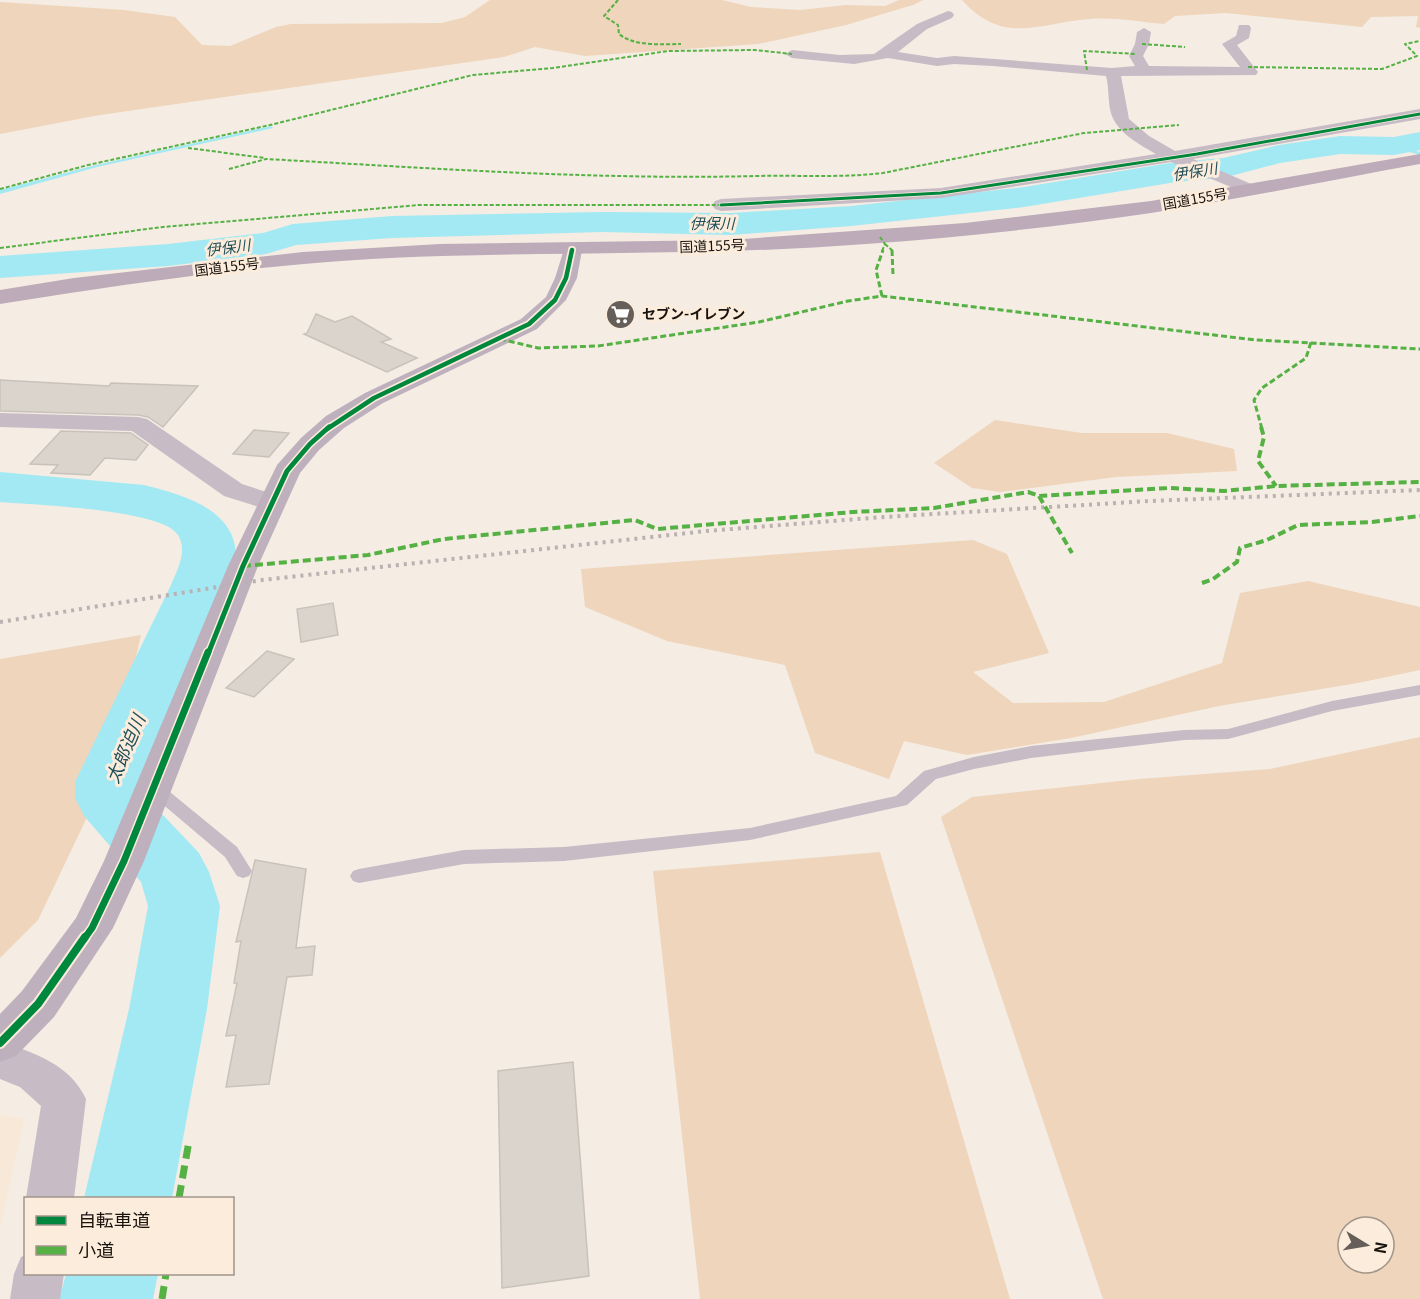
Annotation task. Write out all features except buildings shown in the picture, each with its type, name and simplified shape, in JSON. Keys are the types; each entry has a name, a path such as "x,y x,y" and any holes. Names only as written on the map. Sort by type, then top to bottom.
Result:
{"highway":[{"name":"国道155号","path":"0,297 74,285 303,258 440,250 572,250 729,246 872,238 1150,207 1417,161"}],"street":[{"path":"886,54 930,21 948,15"},
{"path":"792,54 855,59 886,54 937,62 954,60 993,62 1112,72 1145,69 1251,72 1229,44 1242,38 1244,28"},
{"path":"1144,33 1136,56 1145,69"},
{"path":"1112,72 1116,81 1116,107 1127,129 1177,157 1250,190"},
{"path":"721,205 941,194 1197,154 1420,114"},
{"path":"0,1043 38,1005 92,928 124,861 243,566 287,471 309,444 335,422 374,398 530,324 555,300 566,278 572,250"},
{"path":"0,420 138,424 193,460 233,490 272,503"},
{"path":"0,1060 36,1074 64,1099 50,1197"},
{"path":"35,1299 39,1275"}],"lane":[{"path":"359,876 464,857 564,854 750,834 901,801 930,775 974,763 1031,752 1184,735 1228,734 1332,706 1420,690"},
{"path":"148,799 231,852 243,871"}],"shaded area":[{"path":"490,0 722,0 751,7 800,10 846,5 885,6 899,0 923,0 846,25 758,44 585,56 535,47 504,57 100,115 0,134 0,2 124,10 175,17 202,45 230,46 276,27 291,24 442,23 465,17"},
{"path":"962,0 1420,0 1420,28 1416,27 1418,16 1371,17 1362,27 1226,13 1175,16 1164,24 1099,19 1022,28 992,23 977,14"},
{"path":"995,420 1082,433 1167,433 1234,449 1237,471 1116,477 1000,492 972,488 934,463"},
{"path":"973,540 1007,554 1049,653 973,672 1013,703 1104,702 1222,663 1240,593 1308,581 1420,607 1420,670 1358,683 1219,706 1071,738 967,755 904,741 889,779 815,753 785,665 667,641 585,607 581,569"},
{"path":"141,635 111,767 38,920 0,958 0,659"},
{"path":"1420,737 1420,1299 1103,1299 941,817 972,797 1139,779 1270,769"},
{"path":"880,852 1010,1299 700,1299 653,871"},
{"path":"0,1115 24,1119 0,1228"}],"waterway":[{"path":"0,192 96,166 271,127"},
{"name":"伊保川","path":"0,267 168,255 266,243 293,235 392,227 602,222 731,224 851,216 1024,197 1176,172 1223,168 1279,154 1340,145 1394,146 1420,141"},
{"path":"1394,146 1420,154"},
{"name":"太郎迫川","path":"0,487 144,500 191,518 205,534 209,557 198,587 108,782 109,800 174,872 184,906 168,1009 128,1197"},
{"name":"太郎迫川","path":"106,1299 112,1275"}],"railway":[{"path":"0,622 262,580 706,531 884,517 1150,501 1420,490"}],"marked path":[{"path":"618,0 604,16 618,25 619,34 623,38 648,43 681,44"},
{"path":"1248,67 1382,69 1417,56 1405,44 1420,41"},
{"path":"1142,44 1185,47"},
{"path":"0,189 88,165 270,125 473,75 553,68 668,51 755,50 792,54"},
{"path":"1087,70 1084,51 1136,54"},
{"path":"229,169 266,159 509,173 663,178 785,175 850,177 883,173 1084,133 1179,125"},
{"path":"188,148 265,158"},
{"path":"0,248 163,227 419,205 721,205"},
{"path":"880,237 885,244 876,270 882,296"},
{"path":"885,244 893,252 893,275"},
{"path":"500,339 538,348 598,346 725,328 793,315 848,301 882,296 1256,340 1420,349"},
{"path":"1276,486 1258,461 1264,437 1254,400 1262,388 1306,358 1311,342"},
{"path":"243,566 368,555 444,539 635,520 657,529 853,512 934,508 1028,492 1039,496 1169,488 1224,491 1276,486 1420,482"},
{"path":"1039,496 1072,553"},
{"path":"1202,583 1213,579 1237,562 1240,548 1267,540 1298,525 1372,522 1420,516"},
{"path":"179,1197 189,1141"},
{"path":"162,1299 166,1275"}],"cycle path":[{"path":"721,205 941,193 1197,154 1420,114"},
{"path":"0,1043 38,1004 92,928 124,861 243,566 287,471 310,444 335,422 374,398 529,324 555,300 566,278 572,250"}],"place":[{"name":"セブン-イレブン","path":"621,314"}]}
